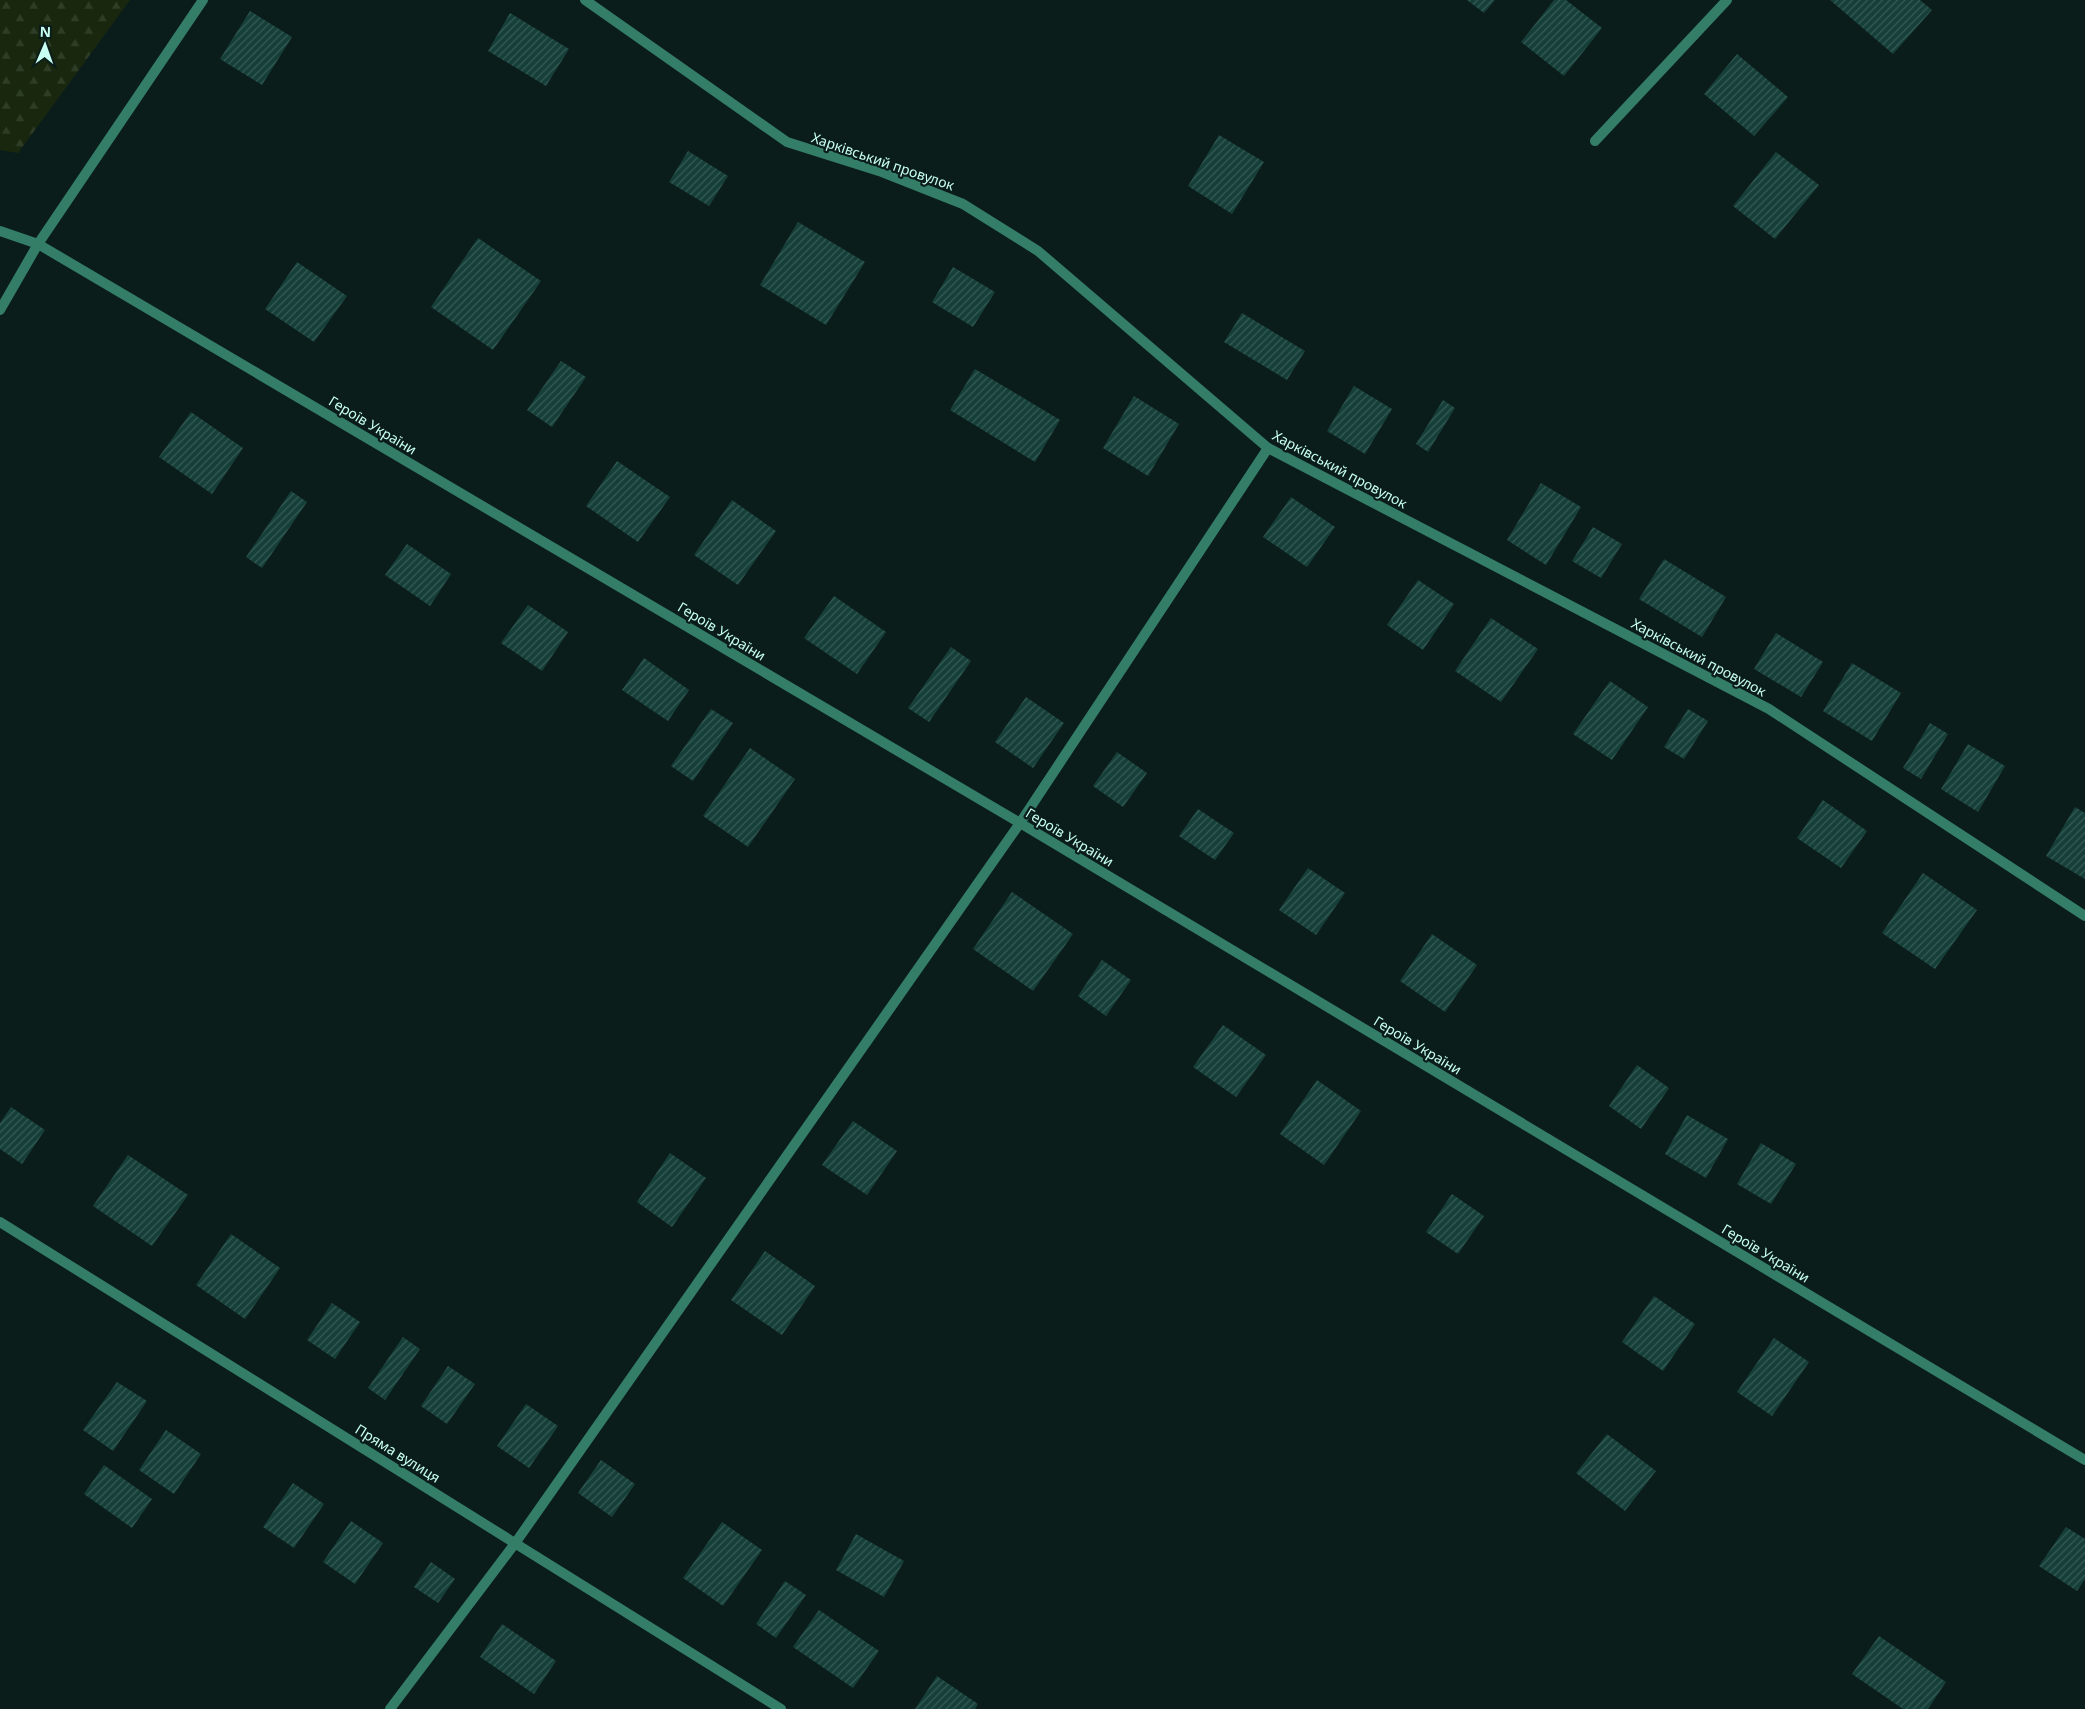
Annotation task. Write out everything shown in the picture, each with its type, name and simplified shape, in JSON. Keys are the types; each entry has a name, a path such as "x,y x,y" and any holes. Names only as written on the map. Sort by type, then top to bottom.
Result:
{"street":[{"path":"0,310 38,244 202,0"},
{"name":"Харківський провулок","path":"584,0 787,142 882,172 963,204 1038,250 1268,448 1769,710 2085,916"},
{"path":"1595,141 1727,0"},
{"name":"Героїв України","path":"0,231 38,244 1020,823 2085,1460"},
{"path":"390,1709 516,1542 1020,823 1268,448"},
{"name":"Пряма вулиця","path":"0,1222 781,1709"}],"green space":[{"path":"0,0 130,0 18,153 0,150"}],"building":[{"path":"1467,0 1495,0 1484,13"},
{"path":"1554,0 1566,0 1602,28 1564,76 1521,42"},
{"path":"1830,0 1920,0 1932,10 1893,54"},
{"path":"250,11 292,37 262,85 220,59"},
{"path":"510,13 569,49 546,86 488,51"},
{"path":"1737,54 1788,97 1754,136 1704,94"},
{"path":"1219,135 1264,162 1232,214 1188,186"},
{"path":"688,151 728,176 709,206 669,182"},
{"path":"1776,152 1819,185 1775,239 1733,206"},
{"path":"798,222 865,262 826,325 760,285"},
{"path":"478,238 541,281 493,350 431,307"},
{"path":"297,262 347,296 314,342 265,309"},
{"path":"953,267 995,292 973,327 932,302"},
{"path":"1242,313 1305,351 1287,380 1224,342"},
{"path":"561,361 586,377 552,427 527,410"},
{"path":"975,369 1060,420 1035,462 950,410"},
{"path":"1354,386 1392,409 1365,454 1327,431"},
{"path":"1134,396 1179,424 1148,476 1103,448"},
{"path":"1443,400 1455,408 1428,452 1416,444"},
{"path":"191,412 243,448 212,494 159,457"},
{"path":"617,461 670,497 638,542 586,506"},
{"path":"1541,483 1581,507 1546,565 1507,540"},
{"path":"291,491 307,502 262,568 246,557"},
{"path":"1291,497 1335,527 1307,567 1263,537"},
{"path":"732,500 776,531 738,585 694,555"},
{"path":"1593,527 1622,544 1601,578 1572,561"},
{"path":"407,544 451,574 430,606 385,575"},
{"path":"1664,559 1726,597 1702,637 1639,599"},
{"path":"1418,580 1454,604 1423,650 1387,625"},
{"path":"834,596 886,632 857,674 804,638"},
{"path":"528,605 568,632 542,671 501,643"},
{"path":"1491,618 1538,649 1501,702 1455,671"},
{"path":"1776,633 1823,662 1801,697 1754,669"},
{"path":"951,647 971,661 929,722 908,708"},
{"path":"644,658 689,690 668,721 622,690"},
{"path":"1852,663 1901,693 1872,741 1823,711"},
{"path":"1610,681 1648,707 1612,760 1573,734"},
{"path":"1026,697 1064,723 1033,768 995,742"},
{"path":"711,709 733,723 693,781 671,766"},
{"path":"1688,709 1708,721 1684,759 1664,747"},
{"path":"1930,723 1948,734 1921,779 1903,768"},
{"path":"1968,744 2005,766 1978,812 1941,789"},
{"path":"750,748 795,779 748,847 703,816"},
{"path":"1117,752 1147,773 1123,807 1093,786"},
{"path":"1823,800 1867,831 1841,868 1797,838"},
{"path":"2075,807 2085,813 2085,879 2046,856"},
{"path":"1198,809 1234,833 1215,860 1179,836"},
{"path":"1308,868 1345,893 1316,935 1279,910"},
{"path":"1923,873 1977,910 1935,969 1882,933"},
{"path":"1012,892 1073,934 1033,991 973,949"},
{"path":"1432,934 1477,965 1445,1012 1400,981"},
{"path":"1102,960 1131,980 1106,1016 1078,996"},
{"path":"1223,1025 1266,1055 1236,1097 1193,1067"},
{"path":"1637,1065 1669,1088 1641,1129 1609,1106"},
{"path":"1317,1080 1361,1111 1324,1165 1280,1134"},
{"path":"11,1107 45,1130 22,1164 0,1149 0,1123"},
{"path":"1687,1115 1728,1139 1706,1178 1665,1154"},
{"path":"853,1121 897,1151 867,1195 822,1165"},
{"path":"1761,1143 1796,1164 1771,1204 1737,1184"},
{"path":"670,1153 706,1178 672,1227 637,1202"},
{"path":"128,1155 188,1195 152,1246 93,1206"},
{"path":"1452,1194 1484,1216 1458,1254 1426,1232"},
{"path":"231,1234 280,1268 245,1319 196,1285"},
{"path":"765,1251 815,1286 782,1335 731,1300"},
{"path":"1654,1296 1695,1324 1663,1371 1622,1342"},
{"path":"332,1303 360,1322 335,1359 307,1340"},
{"path":"403,1337 420,1349 385,1400 368,1388"},
{"path":"1774,1338 1809,1362 1772,1416 1737,1392"},
{"path":"448,1366 475,1384 447,1424 421,1406"},
{"path":"117,1382 147,1401 113,1451 83,1430"},
{"path":"526,1404 558,1426 529,1468 497,1446"},
{"path":"166,1430 201,1454 174,1494 139,1470"},
{"path":"1607,1434 1656,1471 1625,1511 1576,1473"},
{"path":"601,1460 635,1484 612,1517 578,1493"},
{"path":"104,1465 152,1499 132,1528 84,1494"},
{"path":"293,1483 324,1504 294,1548 263,1527"},
{"path":"351,1521 383,1543 355,1584 323,1562"},
{"path":"722,1522 762,1550 723,1606 683,1578"},
{"path":"2066,1527 2085,1539 2085,1579 2077,1591 2039,1566"},
{"path":"856,1534 904,1561 884,1597 836,1570"},
{"path":"431,1562 455,1579 438,1603 414,1587"},
{"path":"785,1581 806,1595 776,1638 756,1624"},
{"path":"819,1610 879,1651 853,1688 793,1647"},
{"path":"502,1624 556,1661 534,1694 480,1657"},
{"path":"1879,1636 1946,1682 1928,1709 1903,1709 1852,1674"},
{"path":"937,1676 978,1704 975,1709 915,1709"}]}
